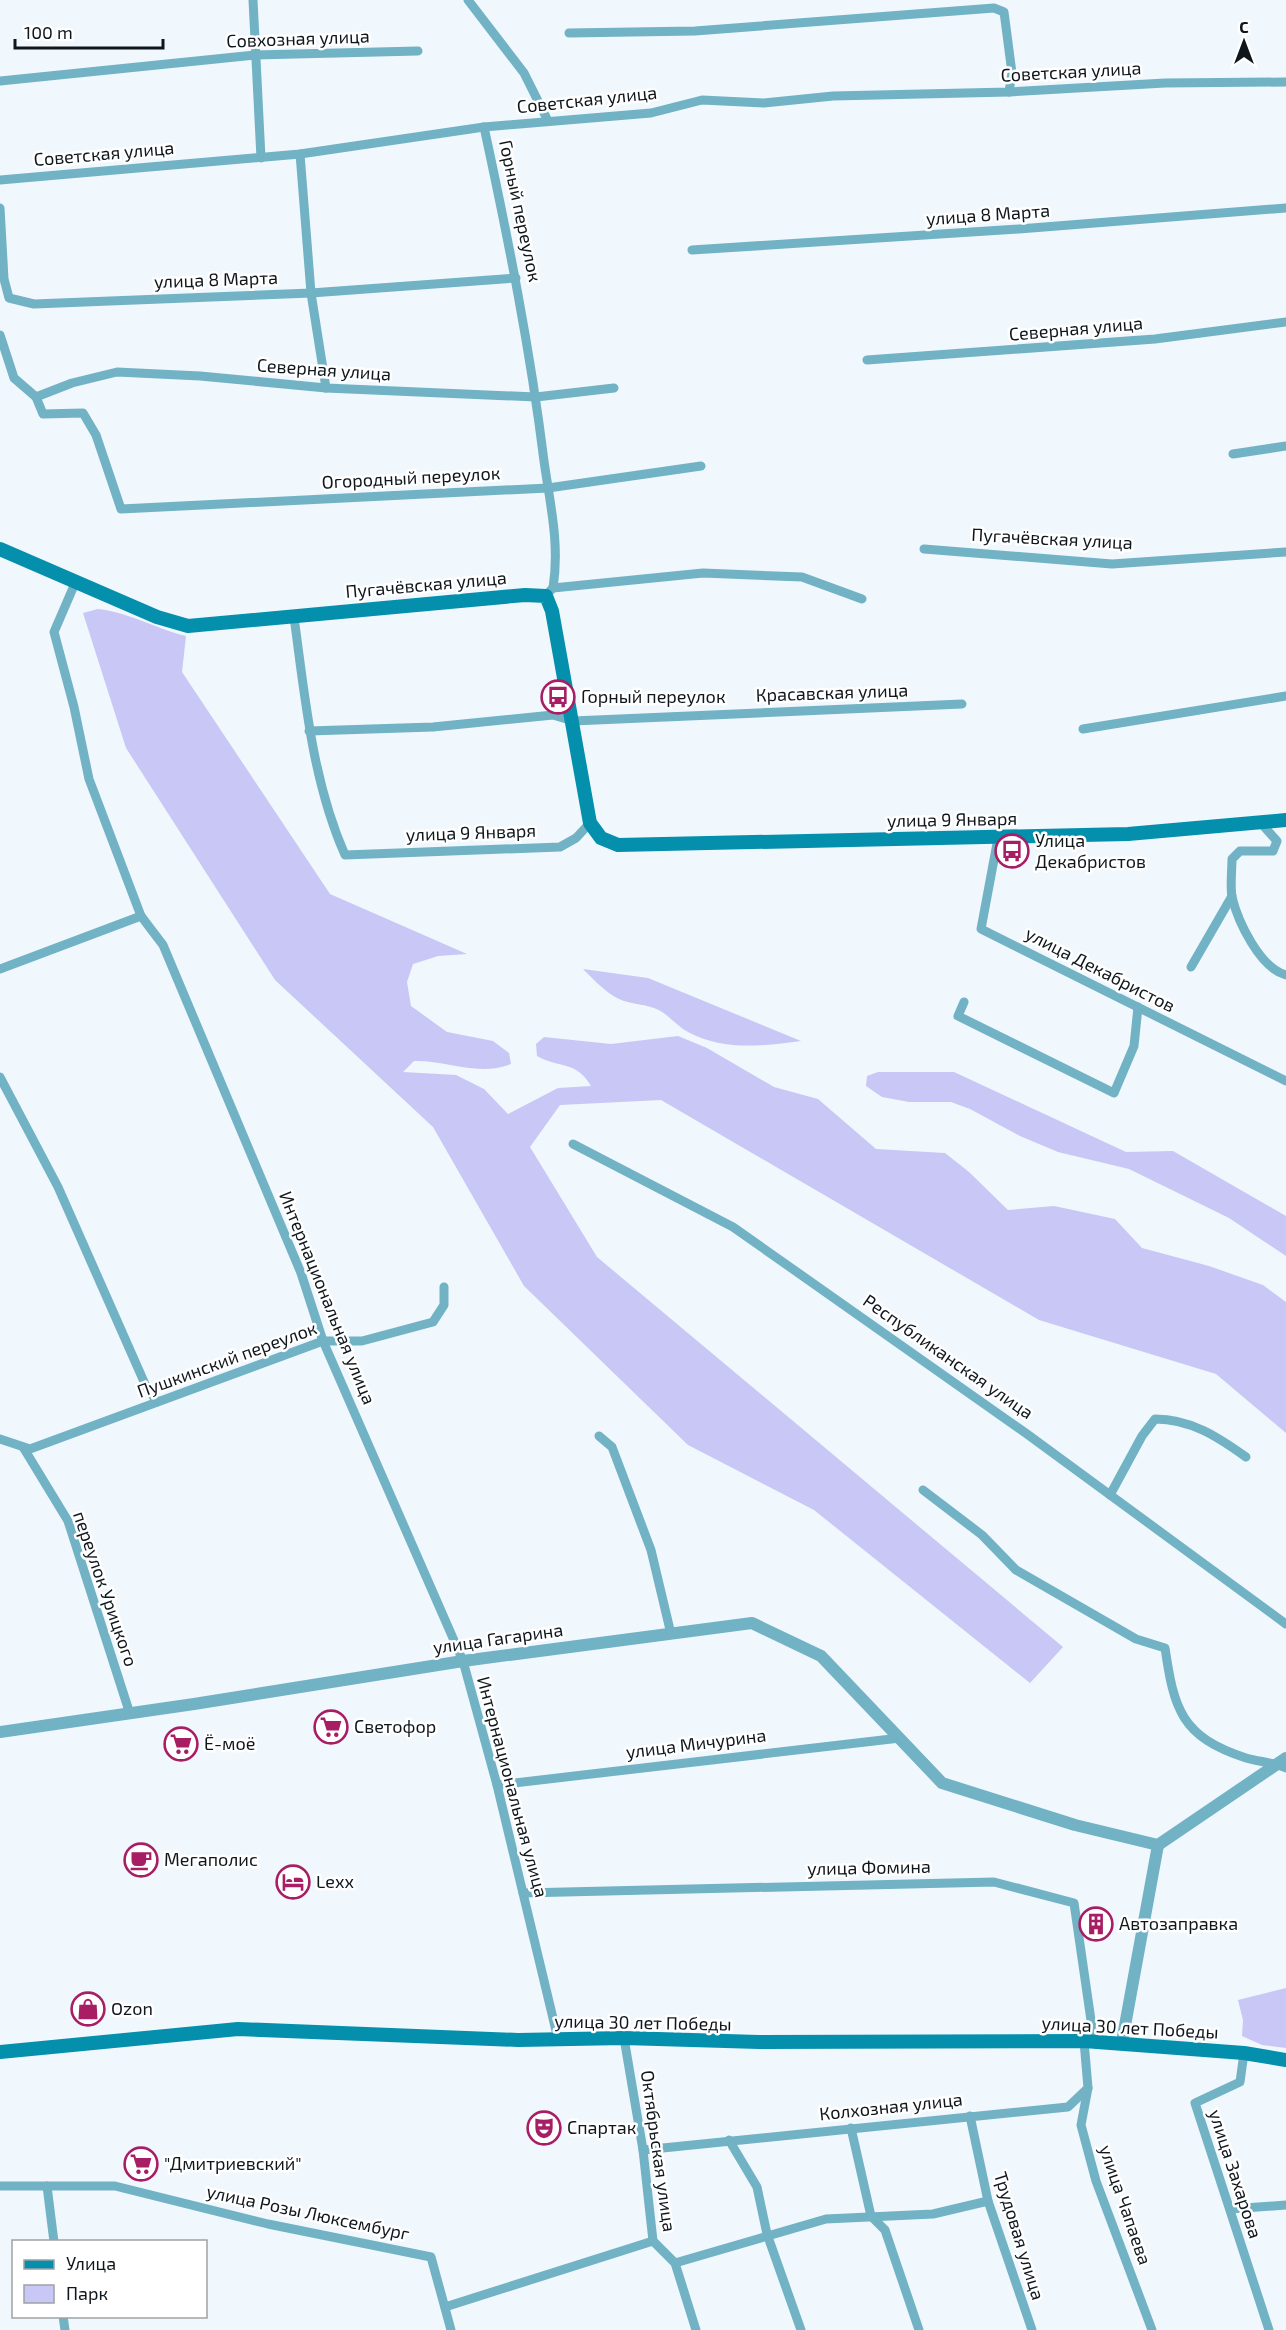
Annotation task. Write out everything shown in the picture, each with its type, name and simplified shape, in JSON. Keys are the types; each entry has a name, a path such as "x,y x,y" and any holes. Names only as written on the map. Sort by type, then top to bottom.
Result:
{"main road":[{"name":"Пугачёвская улица","path":"0,549 157,617 188,626 549,592"},
{"name":"Горный переулок","path":"549,592 590,823"},
{"name":"улица 9 Января","path":"590,823 602,838 618,845 1128,834 1286,820"},
{"name":"улица 30 лет Победы","path":"0,2052 238,2030 759,2042 1089,2041 1244,2053 1286,2060"}],"street":[{"path":"253,0 261,158"},
{"path":"468,0 524,72 548,121"},
{"path":"569,33 695,30 994,8 1004,12 1012,73 1009,92"},
{"name":"Совхозная улица","path":"0,81 255,55 418,51"},
{"name":"Советская улица","path":"0,180 300,154 484,127 651,113 702,100 764,103 833,96 1009,92 1165,83 1286,82"},
{"name":"Горный переулок","path":"484,127 516,278 536,397 558,558 549,592"},
{"path":"300,154 311,293 326,388"},
{"name":"улица 8 Марта","path":"0,208 4,279 9,298 34,304 311,293 516,278"},
{"name":"улица 8 Марта","path":"692,250 1019,230 1286,208"},
{"name":"Северная улица","path":"867,360 1144,340 1286,322"},
{"path":"0,335 14,378 36,397"},
{"name":"Северная улица","path":"36,397 72,382 117,372 200,376 326,388 536,397 614,388"},
{"name":"Огородный переулок","path":"36,397 43,414 83,413 96,435 122,508 548,488 701,466"},
{"path":"1233,454 1286,446"},
{"name":"Пугачёвская улица","path":"924,549 1112,564 1286,552"},
{"name":"Пугачёвская улица","path":"549,592 703,573 802,577 862,600"},
{"name":"Интернациональная улица","path":"76,581 54,632 74,707 89,779 141,916 163,945 301,1273 323,1341 463,1660 497,1785 558,2039"},
{"path":"294,616 309,731"},
{"path":"1083,729 1286,696"},
{"name":"Красавская улица","path":"309,731 433,727 553,715 573,721 962,705"},
{"name":"улица 9 Января","path":"309,731 330,820 345,855 560,847 576,838 590,823"},
{"path":"1260,822 1277,841 1273,851 1240,851 1232,859 1232,896 1240,918 1263,961 1286,975"},
{"name":"улица Декабристов","path":"998,838 981,929 1286,1081"},
{"path":"1191,967 1232,896"},
{"path":"0,969 141,916"},
{"path":"964,1002 958,1016 1114,1093 1134,1046 1138,1007"},
{"path":"0,1077 58,1187 145,1384 157,1402"},
{"name":"Республиканская улица","path":"573,1144 733,1227 895,1339 1286,1624"},
{"name":"Пушкинский переулок","path":"23,1447 30,1449 323,1341 362,1341 433,1322 444,1305 444,1287"},
{"path":"1110,1495 1142,1436 1155,1419 1179,1421 1198,1427 1246,1457"},
{"path":"599,1436 612,1447 651,1550 671,1634"},
{"path":"0,1439 23,1447"},
{"name":"переулок Урицкого","path":"23,1447 68,1521 130,1714"},
{"path":"923,1490 982,1535 1016,1570 1136,1639 1165,1648 1170,1686 1177,1708 1185,1721 1202,1736 1233,1753 1283,1763"},
{"name":"улица Гагарина","path":"0,1732 130,1714 463,1660 752,1623 821,1656 942,1783 1075,1825 1158,1845"},
{"name":"улица Мичурина","path":"497,1785 900,1738"},
{"path":"1122,2042 1158,1845 1283,1763"},
{"name":"улица Фомина","path":"523,1893 994,1882 1074,1903 1089,2041"},
{"name":"Октябрьская улица","path":"624,2038 643,2150 653,2241 675,2263 696,2330"},
{"path":"1088,2088 1089,2041"},
{"name":"улица Захарова","path":"1244,2053 1240,2082 1195,2103 1269,2330"},
{"name":"Колхозная улица","path":"643,2150 1068,2107 1088,2088"},
{"name":"улица Чапаева","path":"1088,2088 1081,2125 1096,2181 1152,2330"},
{"name":"Трудовая улица","path":"970,2116 988,2201 1032,2330"},
{"path":"851,2128 871,2216 885,2230 919,2330"},
{"path":"729,2140 757,2187 767,2234 801,2330"},
{"name":"улица Розы Люксембург","path":"0,2186 115,2186 268,2224 430,2257 445,2307"},
{"path":"46,2186 54,2240"},
{"path":"675,2263 767,2234 826,2219 933,2214 988,2201"},
{"path":"1230,2209 1286,2205"},
{"path":"451,2330 445,2307 653,2241"}],"green space":[{"path":"98,609 121,614 186,636 182,672 330,894 467,954 438,956 413,964 407,982 411,1006 447,1032 493,1041 509,1053 511,1064 487,1069 414,1061 403,1072 456,1075 484,1089 508,1114 558,1088 591,1086 579,1072 537,1056 536,1044 544,1037 611,1044 678,1036 707,1048 774,1087 818,1099 876,1149 945,1153 969,1172 1008,1210 1054,1206 1115,1219 1142,1248 1209,1266 1263,1285 1286,1302 1286,1433 1216,1374 1039,1320 661,1100 560,1105 530,1147 597,1257 1063,1647 1030,1683 814,1510 688,1445 524,1286 433,1127 275,980 126,748 83,613"},
{"path":"583,969 648,978 801,1041 743,1046 701,1038 683,1029 659,1010 623,1001 614,996"},
{"path":"878,1072 954,1072 1126,1152 1173,1151 1286,1216 1286,1256 1229,1218 1129,1169 1058,1152 951,1102 909,1102 882,1097 866,1086 867,1076"},
{"path":"1286,1988 1286,2048 1262,2045 1242,2036 1243,2020 1238,2000"}],"place":[{"name":"Горный переулок","path":"558,697"},
{"name":"Улица Декабристов","path":"1012,851"},
{"name":"Светофор","path":"331,1727"},
{"name":"Ё-моё","path":"181,1744"},
{"name":"Мегаполис","path":"141,1860"},
{"name":"Lexx","path":"293,1882"},
{"name":"Автозаправка","path":"1096,1924"},
{"name":"Ozon","path":"88,2009"},
{"name":"Спартак","path":"544,2128"},
{"name":"\"Дмитриевский\"","path":"141,2164"}]}
